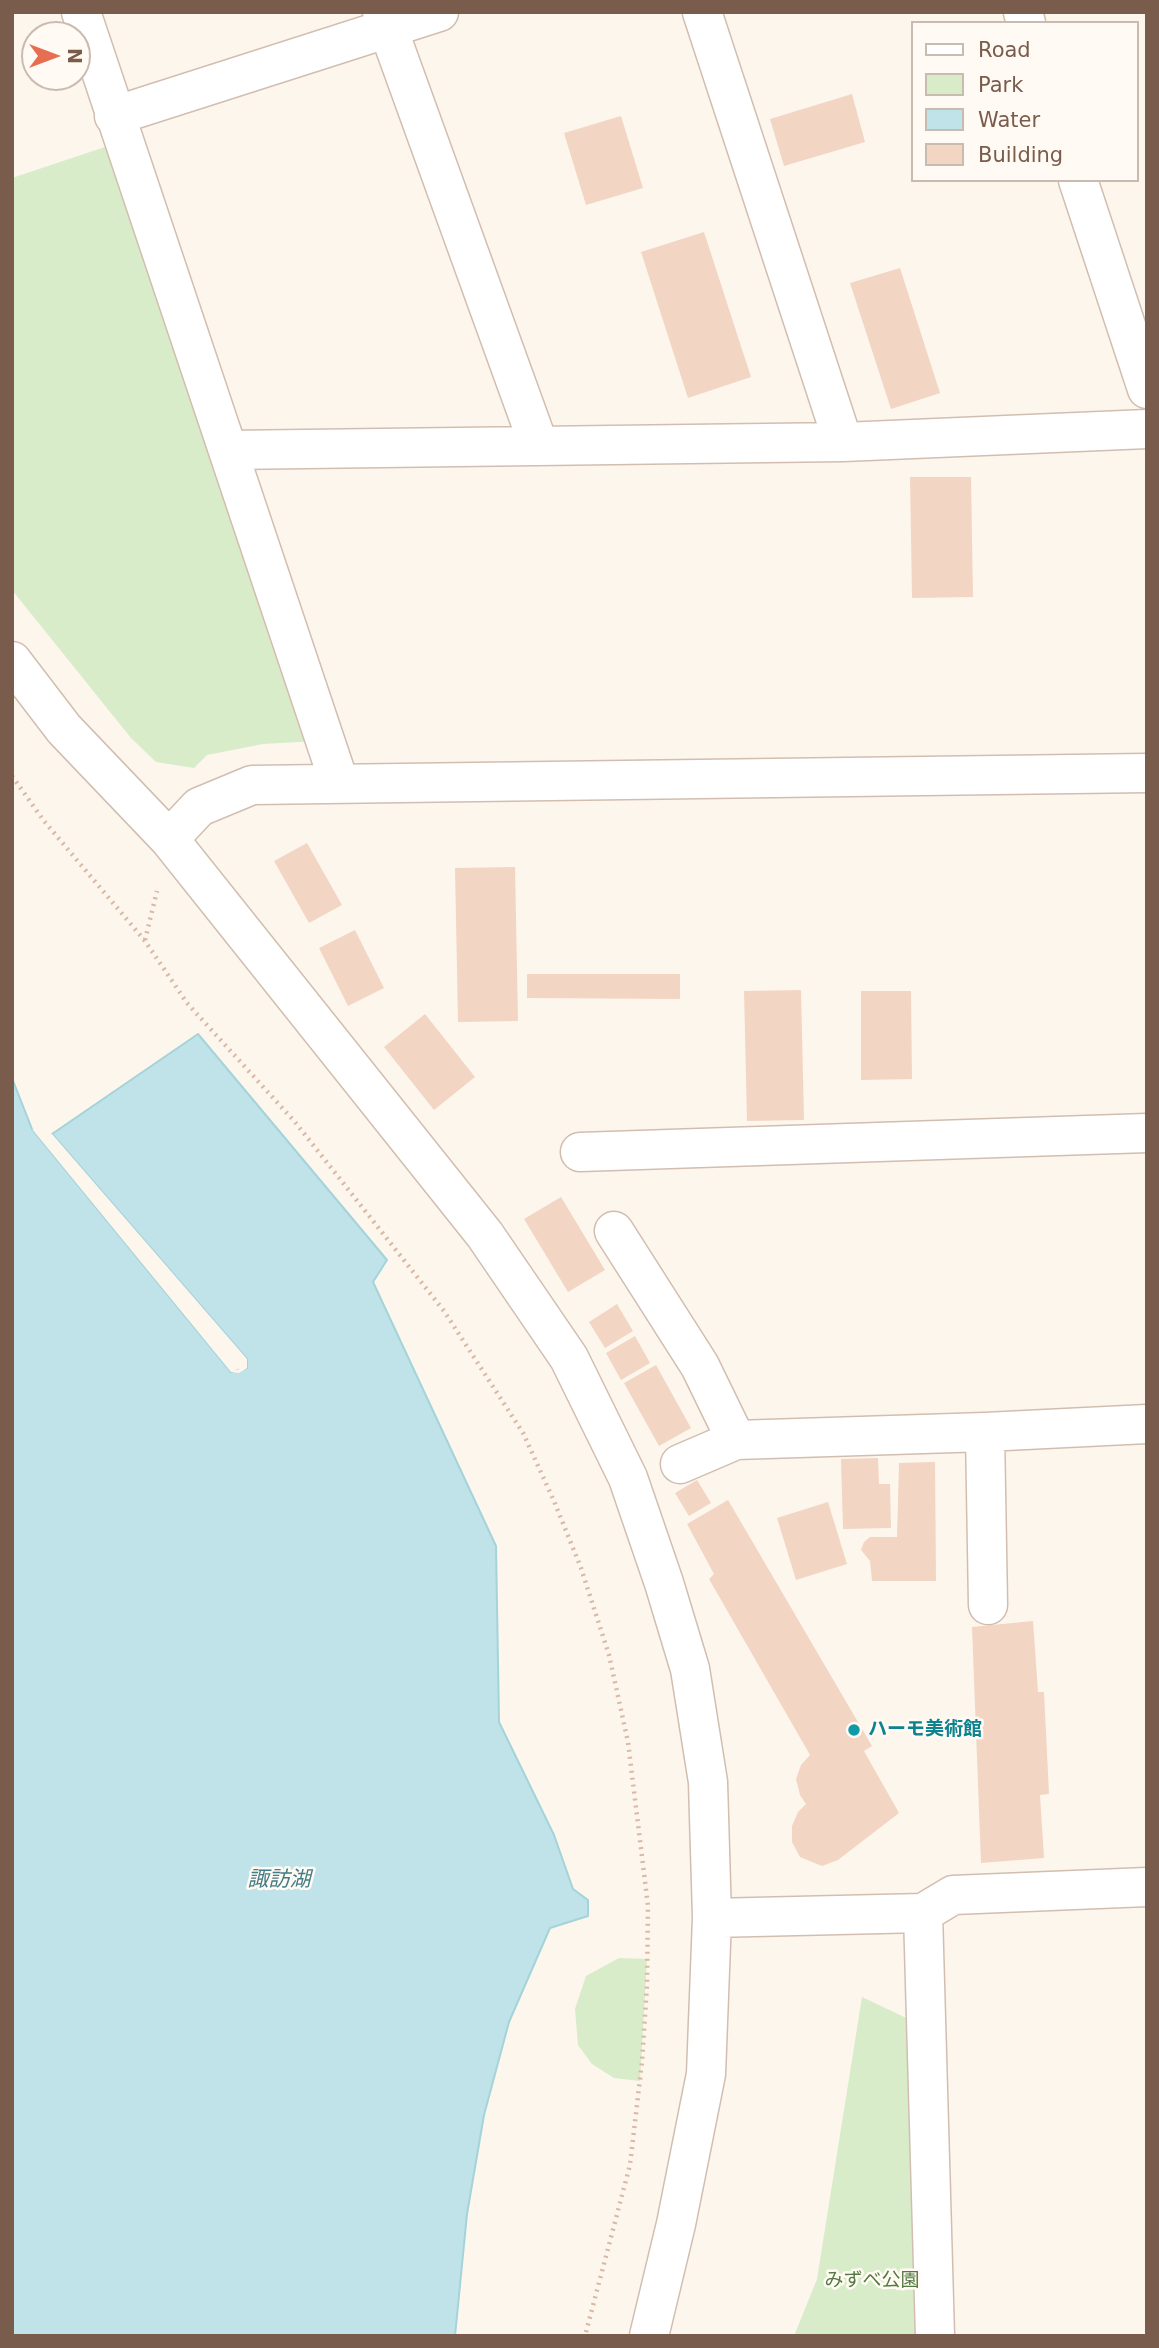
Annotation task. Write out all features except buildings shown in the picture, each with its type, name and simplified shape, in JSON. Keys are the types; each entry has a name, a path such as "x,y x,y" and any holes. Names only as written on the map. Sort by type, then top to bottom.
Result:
{"street":[{"path":"81,12 114,117 340,782"},
{"path":"114,117 384,20 439,12"},
{"path":"702,12 843,443"},
{"path":"384,20 539,446"},
{"path":"1079,182 1147,389"},
{"path":"228,450 843,443 1147,429"},
{"path":"12,661 64,729 169,839 485,1235 569,1358 628,1478 690,1669 708,1782 712,1918 706,2074 676,2224 649,2336"},
{"path":"169,839 199,807 252,785 1147,773"},
{"path":"580,1152 1147,1133"},
{"path":"614,1231 700,1366 736,1440"},
{"path":"680,1464 736,1440 1147,1424"},
{"path":"985,1432 988,1605"},
{"path":"712,1918 923,1913 953,1895 1147,1887"},
{"path":"923,1913 935,2336"}],"path":[{"path":"12,776 44,821 145,941 187,1003 295,1122 444,1311 523,1433 581,1568 609,1655 628,1742 648,1906 642,2062 630,2165 585,2336"},
{"path":"145,941 158,884 167,895"}],"green space":[{"path":"111,145 317,741 263,744 207,755 194,768 156,762 131,738 12,590 12,178"},
{"path":"619,1958 647,1959 640,2081 614,2078 592,2064 578,2045 575,2009 586,1976"},
{"name":"みずべ公園","path":"862,1997 917,2023 929,2336 794,2336 817,2279"}],"water":[{"name":"諏訪湖","path":"198,1034 387,1260 373,1282 496,1546 499,1722 554,1835 573,1889 588,1900 588,1916 550,1928 509,2022 484,2115 467,2214 455,2336 12,2336 12,1078 32,1129 231,1372 247,1368 247,1359 52,1134"}],"pier":[{"path":"32,1129 38,1130 233,1369 238,1370 243,1366 243,1360 48,1133 52,1134 247,1359 247,1368 239,1373 231,1372"}],"place":[{"name":"ハーモ美術館","path":"854,1730"}]}
